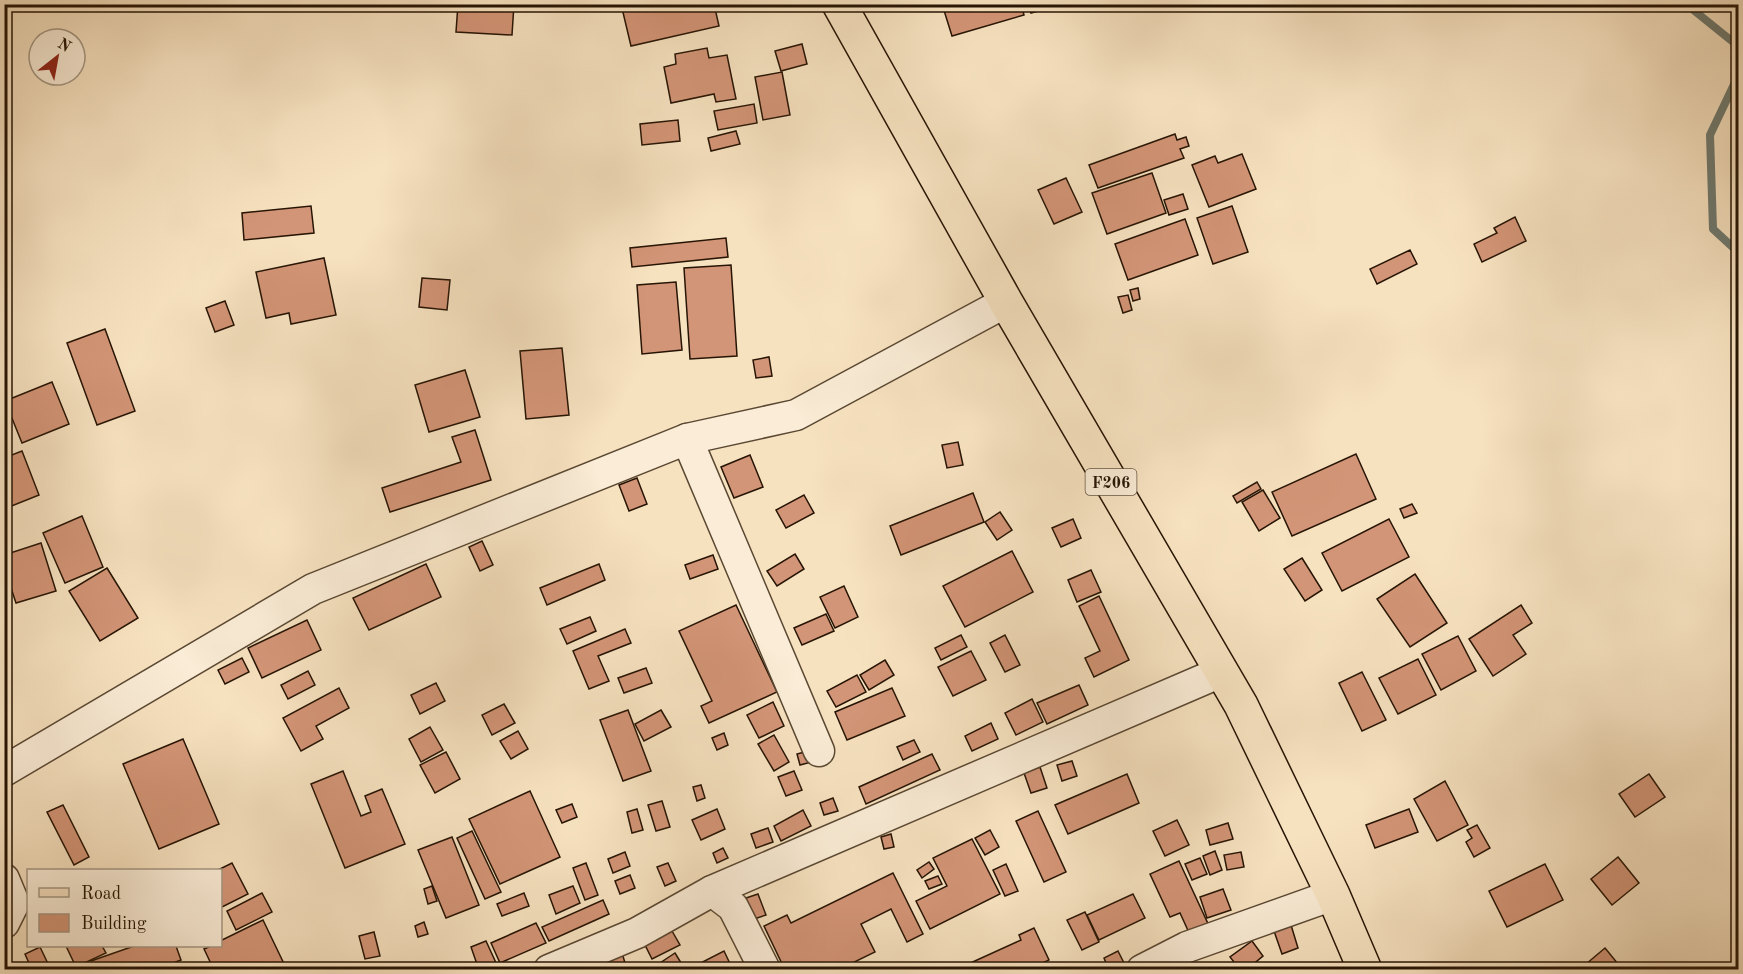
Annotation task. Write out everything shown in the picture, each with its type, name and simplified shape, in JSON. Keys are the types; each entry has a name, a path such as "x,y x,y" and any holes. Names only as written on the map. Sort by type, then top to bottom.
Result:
{"main road":[{"name":"F206","path":"839,4 1005,302 1241,705 1333,895 1365,969"}],"street":[{"path":"4,771 313,589 687,439 796,414 1005,302"},
{"path":"687,439 819,751"},
{"path":"549,969 637,933 712,891 1221,672"},
{"path":"4,879 14,903 4,923"},
{"path":"712,891 733,907 765,969"},
{"path":"1142,969 1187,947 1333,895"}],"building":[{"path":"458,4 514,4 512,35 456,32"},
{"path":"621,4 714,4 719,26 631,46"},
{"path":"942,4 1021,4 1024,15 952,36"},
{"path":"1029,4 1048,4 1049,8 1031,13"},
{"path":"802,44 807,64 781,71 775,51"},
{"path":"707,48 709,58 727,55 736,99 716,102 714,94 671,103 664,67 676,64 675,54"},
{"path":"782,72 790,115 763,120 755,77"},
{"path":"754,104 757,123 718,130 714,111"},
{"path":"678,120 680,141 642,145 640,124"},
{"path":"736,131 740,144 711,151 708,138"},
{"path":"1175,134 1177,140 1186,137 1189,146 1180,149 1184,158 1098,188 1089,165"},
{"path":"1242,154 1256,189 1209,207 1192,165 1215,156 1218,163"},
{"path":"1152,173 1166,213 1107,234 1092,193"},
{"path":"1066,178 1082,212 1054,224 1038,190"},
{"path":"1183,194 1188,209 1169,215 1164,200"},
{"path":"311,206 314,233 244,240 242,213"},
{"path":"1232,206 1248,252 1213,264 1197,218"},
{"path":"1515,217 1526,241 1482,262 1474,244 1497,233 1494,228"},
{"path":"1185,219 1198,255 1128,280 1115,244"},
{"path":"726,238 728,257 632,267 630,248"},
{"path":"1410,250 1417,264 1377,284 1370,269"},
{"path":"324,258 336,315 291,324 289,313 266,318 256,272"},
{"path":"731,265 737,356 690,359 684,268"},
{"path":"422,278 450,280 447,310 419,307"},
{"path":"676,282 682,350 642,354 637,285"},
{"path":"1138,288 1140,299 1133,301 1130,290"},
{"path":"1128,295 1132,310 1123,313 1118,297"},
{"path":"225,301 234,325 215,332 206,308"},
{"path":"105,329 135,411 97,425 67,343"},
{"path":"562,348 569,415 526,419 520,351"},
{"path":"769,357 772,376 756,378 753,360"},
{"path":"465,370 480,417 429,432 415,385"},
{"path":"52,382 69,424 22,443 5,401"},
{"path":"475,430 491,480 390,512 382,488 461,462 452,437"},
{"path":"958,442 963,465 947,468 942,445"},
{"path":"22,451 39,495 4,509 4,458"},
{"path":"1356,454 1376,499 1292,536 1272,492"},
{"path":"750,455 763,487 734,498 721,467"},
{"path":"637,478 647,504 629,511 619,485"},
{"path":"1257,482 1261,489 1237,503 1233,496"},
{"path":"1263,490 1280,518 1259,531 1242,502"},
{"path":"973,493 984,522 901,555 890,526"},
{"path":"804,495 814,513 786,528 776,510"},
{"path":"1412,504 1417,513 1404,518 1400,509"},
{"path":"1000,512 1012,530 997,540 985,522"},
{"path":"82,516 103,567 65,583 43,533"},
{"path":"1073,519 1081,538 1061,547 1052,528"},
{"path":"1389,519 1409,557 1342,591 1322,553"},
{"path":"482,541 493,565 480,571 469,547"},
{"path":"41,543 56,591 16,603 4,567 4,555"},
{"path":"1012,551 1033,592 965,627 943,586"},
{"path":"795,554 804,569 777,586 767,571"},
{"path":"713,555 718,569 690,579 685,565"},
{"path":"1302,558 1322,590 1305,601 1284,569"},
{"path":"426,564 441,597 369,630 353,598"},
{"path":"599,564 605,580 547,605 540,588"},
{"path":"107,568 138,618 100,641 69,591"},
{"path":"1091,570 1101,592 1077,602 1068,580"},
{"path":"1415,574 1447,623 1410,647 1377,599"},
{"path":"844,586 858,617 835,628 820,597"},
{"path":"1099,596 1129,660 1094,677 1085,658 1100,651 1079,606"},
{"path":"736,605 777,692 709,723 701,706 712,701 679,631"},
{"path":"1521,605 1532,623 1513,635 1526,654 1493,676 1469,639"},
{"path":"826,614 834,631 802,645 794,628"},
{"path":"590,617 596,631 567,644 560,629"},
{"path":"307,620 321,650 262,678 248,648"},
{"path":"625,629 631,643 598,656 609,681 589,689 573,651"},
{"path":"961,635 967,647 941,660 935,648"},
{"path":"1005,635 1020,665 1005,672 990,643"},
{"path":"1458,636 1476,671 1441,690 1422,654"},
{"path":"971,651 986,680 953,696 938,667"},
{"path":"242,658 249,672 225,684 218,670"},
{"path":"1418,659 1436,695 1398,714 1379,678"},
{"path":"885,660 894,675 869,690 860,675"},
{"path":"646,668 652,683 624,693 618,678"},
{"path":"308,671 315,685 288,699 281,685"},
{"path":"1362,672 1386,720 1362,731 1339,683"},
{"path":"857,675 866,692 836,707 827,691"},
{"path":"436,683 445,701 420,714 411,695"},
{"path":"1079,685 1088,705 1047,724 1037,703"},
{"path":"339,688 349,708 316,726 323,739 301,751 283,718"},
{"path":"892,688 905,716 847,740 835,712"},
{"path":"1032,699 1043,722 1016,735 1005,713"},
{"path":"773,702 784,726 759,738 747,715"},
{"path":"504,704 515,723 492,735 482,715"},
{"path":"628,710 651,771 623,781 600,720"},
{"path":"661,710 671,727 644,741 635,724"},
{"path":"991,723 998,739 972,751 965,736"},
{"path":"430,727 443,750 421,762 409,739"},
{"path":"518,731 528,749 511,759 500,741"},
{"path":"724,733 728,745 717,750 712,738"},
{"path":"774,735 789,762 774,771 758,744"},
{"path":"183,739 219,824 159,849 123,764"},
{"path":"914,740 920,752 903,760 897,747"},
{"path":"812,750 815,761 800,765 797,754"},
{"path":"446,752 460,779 435,793 420,765"},
{"path":"932,754 940,770 866,804 859,787"},
{"path":"1072,761 1077,776 1062,781 1057,765"},
{"path":"1040,767 1047,788 1031,793 1024,773"},
{"path":"343,771 361,816 371,812 365,796 382,789 405,844 345,868 311,784"},
{"path":"794,771 802,790 786,796 778,777"},
{"path":"1127,774 1139,803 1068,834 1055,805"},
{"path":"1649,774 1665,797 1635,817 1619,794"},
{"path":"1445,781 1468,825 1437,841 1414,799"},
{"path":"701,785 705,798 697,801 693,787"},
{"path":"530,791 560,857 500,884 469,819"},
{"path":"833,798 838,811 824,815 820,803"},
{"path":"662,801 670,827 656,831 648,805"},
{"path":"572,804 577,817 562,823 556,810"},
{"path":"63,805 89,857 74,865 47,812"},
{"path":"637,809 643,830 632,833 627,812"},
{"path":"717,809 725,829 701,840 692,820"},
{"path":"1409,809 1418,832 1375,848 1366,825"},
{"path":"803,810 811,826 781,841 774,826"},
{"path":"1038,811 1066,872 1044,882 1016,821"},
{"path":"1177,820 1189,845 1165,856 1153,831"},
{"path":"1228,823 1233,839 1210,845 1206,830"},
{"path":"1477,825 1490,848 1474,857 1466,842 1472,838 1467,830"},
{"path":"768,828 773,842 756,848 751,834"},
{"path":"990,830 999,847 985,855 975,838"},
{"path":"472,831 501,892 485,899 457,838"},
{"path":"891,834 894,847 884,849 881,837"},
{"path":"452,837 479,905 446,918 418,850"},
{"path":"972,839 1000,894 930,929 916,901 947,886 933,858"},
{"path":"723,848 728,858 717,863 713,853"},
{"path":"1215,851 1222,870 1210,875 1203,856"},
{"path":"625,852 630,866 613,873 608,859"},
{"path":"1241,852 1244,867 1227,870 1224,855"},
{"path":"1618,857 1639,883 1612,905 1591,879"},
{"path":"1200,858 1207,874 1192,880 1185,864"},
{"path":"1179,861 1210,928 1191,937 1180,913 1170,917 1150,874"},
{"path":"929,862 934,869 922,878 917,870"},
{"path":"232,863 248,894 222,907 222,869 220,869"},
{"path":"586,863 598,895 585,900 573,868"},
{"path":"668,863 676,881 665,886 657,867"},
{"path":"1006,864 1018,891 1005,896 993,870"},
{"path":"1545,864 1563,900 1507,927 1489,891"},
{"path":"893,873 923,934 907,942 891,909 861,924 875,952 838,970 785,970 764,926 787,915 791,923"},
{"path":"630,875 635,888 620,894 615,881"},
{"path":"938,876 942,884 929,889 925,881"},
{"path":"432,886 437,901 428,904 424,889"},
{"path":"573,886 580,903 556,914 549,895"},
{"path":"1223,889 1231,910 1207,918 1200,897"},
{"path":"262,893 272,912 236,930 227,911"},
{"path":"524,893 529,906 502,916 497,904"},
{"path":"758,894 766,915 754,919 746,898"},
{"path":"1133,894 1145,918 1099,940 1087,915"},
{"path":"603,900 609,914 549,941 542,927"},
{"path":"1085,912 1099,942 1082,950 1067,920"},
{"path":"263,920 287,970 214,970 204,949 222,947 222,940"},
{"path":"424,922 428,934 418,937 415,926"},
{"path":"536,923 546,943 500,963 491,943"},
{"path":"1291,925 1298,948 1282,954 1274,931"},
{"path":"1034,928 1049,960 1028,970 955,970 1021,940 1019,935"},
{"path":"672,931 680,945 652,959 645,945"},
{"path":"374,932 380,956 365,959 359,936"},
{"path":"486,941 497,965 479,970 471,947"},
{"path":"1252,941 1263,956 1246,970 1240,970 1230,957"},
{"path":"40,947 51,970 32,970 25,954"},
{"path":"66,947 103,947 106,953 76,967"},
{"path":"131,947 176,947 181,960 155,970 94,970 91,961"},
{"path":"1605,948 1623,970 1579,970"},
{"path":"724,951 733,970 687,970"},
{"path":"1118,951 1126,967 1120,970 1109,970 1104,958"},
{"path":"622,953 626,966 616,970 591,970 590,966"},
{"path":"675,953 683,966 677,970 664,970 660,963"},
{"path":"1724,963 1729,970 1717,970"},
{"path":"459,965 460,970 443,970"}],"waterway":[{"path":"1686,4 1738,46"},
{"path":"1738,76 1710,135 1713,229 1738,252"}]}
